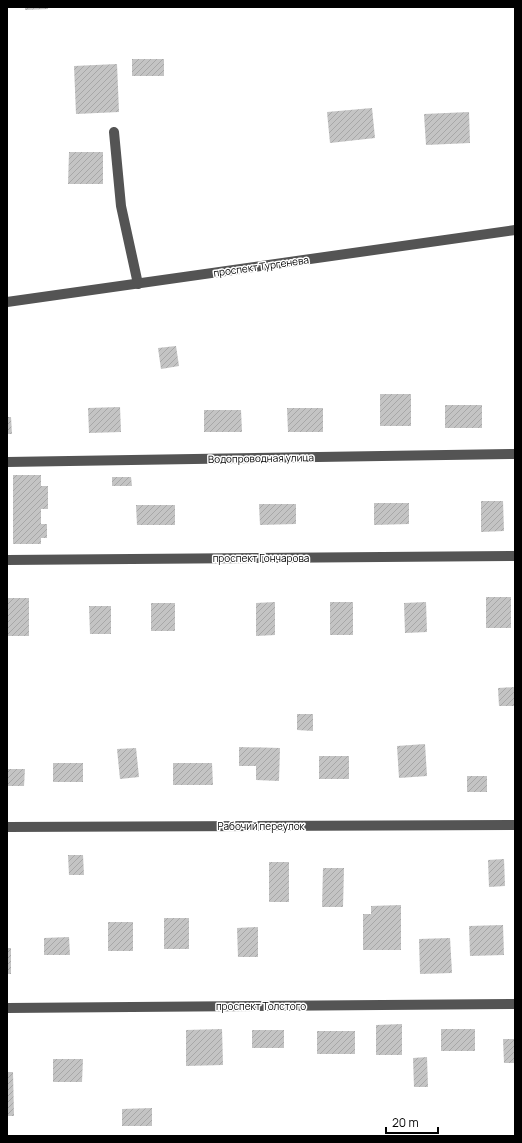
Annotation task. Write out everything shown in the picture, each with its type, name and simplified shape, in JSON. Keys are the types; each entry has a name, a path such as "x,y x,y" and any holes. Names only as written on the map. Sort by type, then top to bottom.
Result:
{"street":[{"path":"114,132 121,206 138,284"},
{"name":"проспект Тургенева","path":"7,302 515,230"},
{"name":"Водопроводная улица","path":"7,462 515,454"},
{"name":"проспект Гончарова","path":"7,560 515,556"},
{"name":"Рабочий переулок","path":"7,827 515,825"},
{"name":"проспект Толстого","path":"7,1008 515,1004"}],"building":[{"path":"25,7 48,7 48,9 25,10"},
{"path":"132,59 164,59 164,76 132,76"},
{"path":"117,64 119,112 76,114 74,66"},
{"path":"372,108 375,138 330,143 327,112"},
{"path":"469,112 470,143 426,145 424,114"},
{"path":"69,152 103,152 103,184 68,184"},
{"path":"176,346 179,366 161,369 158,348"},
{"path":"380,394 411,394 411,426 380,426"},
{"path":"445,405 482,405 482,428 445,428"},
{"path":"120,407 121,432 89,433 88,408"},
{"path":"287,408 323,408 323,432 288,432"},
{"path":"204,410 241,410 242,432 204,432"},
{"path":"7,417 11,417 12,434 7,434"},
{"path":"13,475 41,475 41,486 48,486 48,509 41,509 41,524 47,524 47,538 41,538 41,544 13,544"},
{"path":"112,477 131,477 132,486 112,486"},
{"path":"481,501 503,501 504,531 481,532"},
{"path":"374,503 409,503 409,524 374,525"},
{"path":"259,504 296,504 296,524 260,525"},
{"path":"136,505 175,505 175,525 137,525"},
{"path":"486,597 511,597 511,628 486,628"},
{"path":"7,598 29,598 29,636 7,636"},
{"path":"275,602 275,635 256,636 256,603"},
{"path":"330,602 353,602 353,635 330,635"},
{"path":"426,602 427,632 405,633 404,603"},
{"path":"151,603 175,603 175,631 151,631"},
{"path":"89,606 111,606 111,634 90,634"},
{"path":"515,687 515,706 499,706 498,688"},
{"path":"297,714 313,714 313,731 297,730"},
{"path":"425,744 427,776 399,778 397,746"},
{"path":"239,747 280,748 279,781 256,780 256,766 239,766"},
{"path":"136,748 139,777 120,779 117,749"},
{"path":"319,756 349,756 349,779 319,779"},
{"path":"53,763 83,763 83,782 53,782"},
{"path":"173,763 212,763 213,785 173,785"},
{"path":"7,769 25,769 24,786 7,786"},
{"path":"467,776 487,776 487,792 467,792"},
{"path":"68,855 83,855 84,875 69,875"},
{"path":"504,859 505,886 489,887 488,860"},
{"path":"269,862 289,862 289,902 269,902"},
{"path":"323,868 344,868 343,907 322,907"},
{"path":"401,905 401,950 363,950 363,914 371,914 371,906"},
{"path":"164,918 189,918 189,949 164,949"},
{"path":"108,922 133,922 133,951 108,951"},
{"path":"503,925 504,955 470,956 469,926"},
{"path":"258,927 258,957 238,957 237,928"},
{"path":"69,937 70,955 44,955 44,938"},
{"path":"450,938 452,973 420,974 419,939"},
{"path":"7,948 11,948 11,974 7,974"},
{"path":"402,1024 402,1055 376,1055 376,1025"},
{"path":"222,1029 223,1065 186,1066 186,1030"},
{"path":"441,1029 475,1029 475,1051 441,1051"},
{"path":"252,1030 284,1030 284,1048 252,1048"},
{"path":"317,1031 355,1031 355,1054 317,1054"},
{"path":"503,1039 515,1039 515,1063 504,1063"},
{"path":"427,1057 428,1087 414,1087 413,1058"},
{"path":"53,1059 83,1059 82,1082 53,1082"},
{"path":"7,1072 13,1072 14,1116 7,1116"},
{"path":"152,1108 152,1126 122,1126 122,1109"}]}
